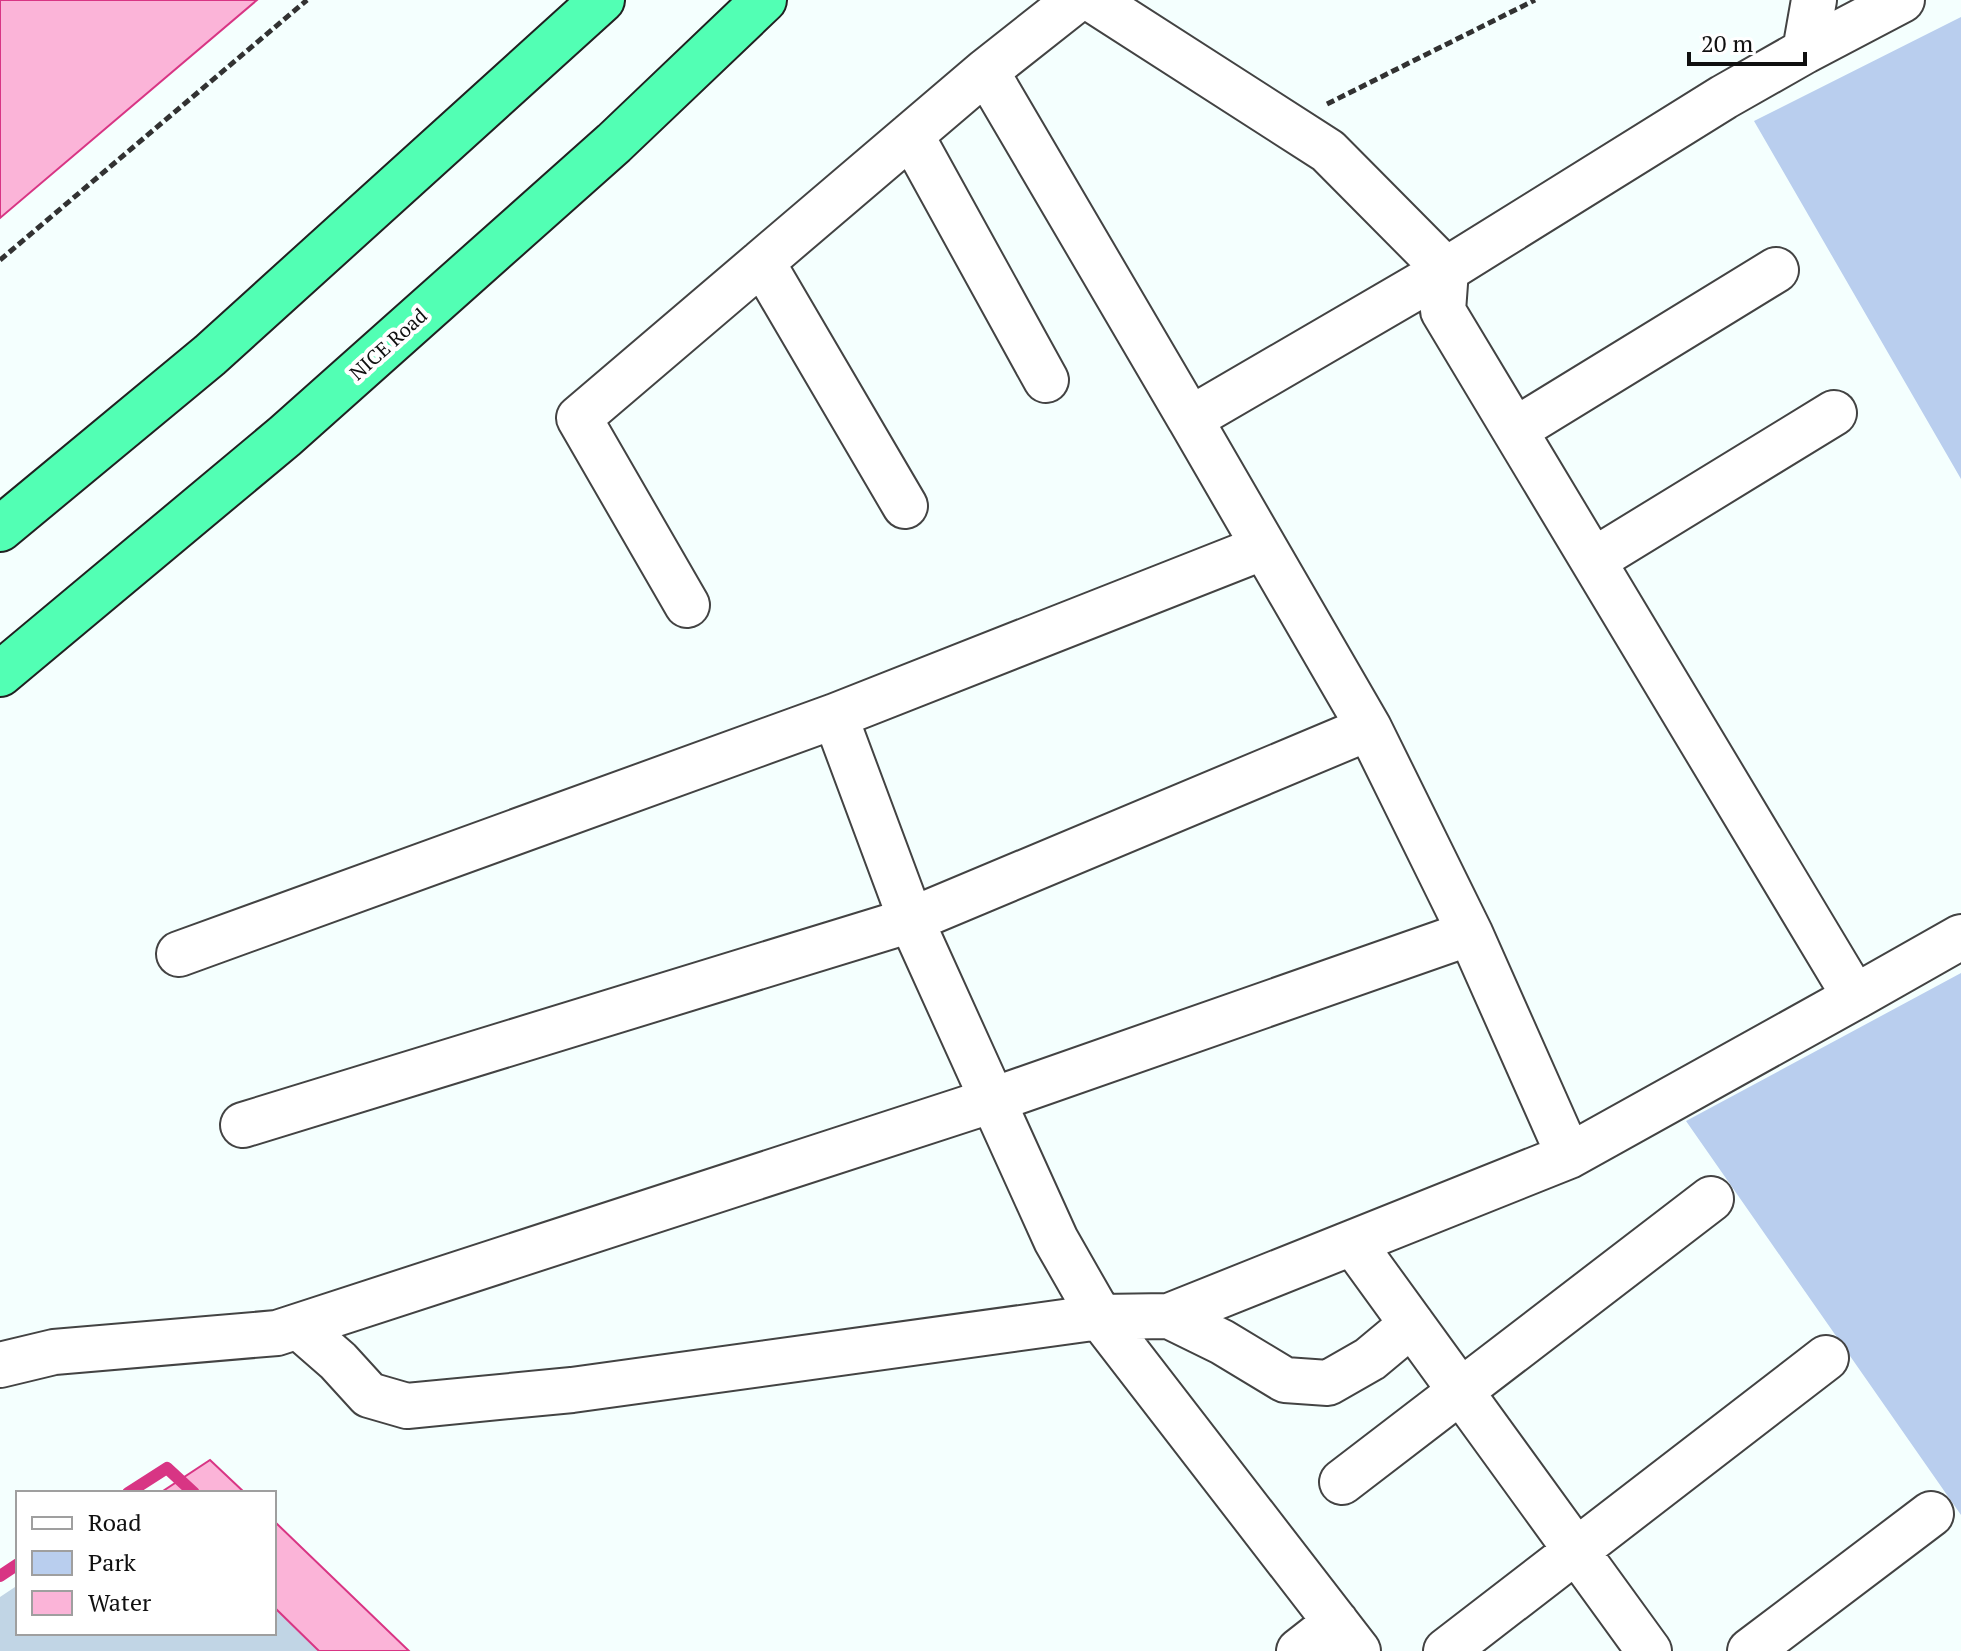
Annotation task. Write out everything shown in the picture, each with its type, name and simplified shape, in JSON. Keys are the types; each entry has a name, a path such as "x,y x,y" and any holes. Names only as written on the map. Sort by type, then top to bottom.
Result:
{"highway":[{"path":"0,529 210,355 602,0"},
{"name":"NICE Road","path":"0,674 285,436 614,143 764,0"}],"street":[{"path":"687,605 579,418 986,71 1076,0"},
{"path":"1093,0 1328,151 1446,270 1443,311 1855,997"},
{"path":"1805,51 1814,0"},
{"path":"1190,419 1446,270 1724,97 1902,0"},
{"path":"986,71 1369,728 1470,933 1569,1156"},
{"path":"911,135 1046,380"},
{"path":"762,262 905,506"},
{"path":"1515,430 1776,270"},
{"path":"1594,560 1834,413"},
{"path":"179,954 835,716 1264,547"},
{"path":"835,716 911,920 1056,1240 1100,1317 1347,1636 1299,1651"},
{"path":"243,1125 911,920 1369,728"},
{"path":"0,1365 54,1352 277,1333 299,1327 993,1100 1470,933"},
{"path":"299,1327 338,1361 369,1395 407,1406 572,1390 1100,1317 1169,1316 1569,1156 1961,937"},
{"path":"1342,1482 1711,1199"},
{"path":"1353,1243 1649,1651"},
{"path":"1169,1316 1222,1342 1285,1380 1328,1383 1370,1359 1412,1324"},
{"path":"1446,1651 1826,1358"},
{"path":"1750,1651 1931,1514"}],"path":[{"path":"0,260 307,0"},
{"path":"1287,124 1535,0"}],"green space":[{"path":"1961,17 1961,479 1754,121"},
{"path":"1961,973 1961,1515 1686,1121"}],"shaded area":[{"path":"16,1586 16,1635 276,1635 276,1609 319,1651 0,1651 0,1597"}],"water":[{"path":"0,0 257,0 0,218"},
{"path":"210,1460 243,1491 163,1491"},
{"path":"276,1523 409,1651 319,1651 276,1609"}],"waterway":[{"path":"131,1491 167,1468 192,1491"},
{"path":"0,1576 16,1565"}]}
